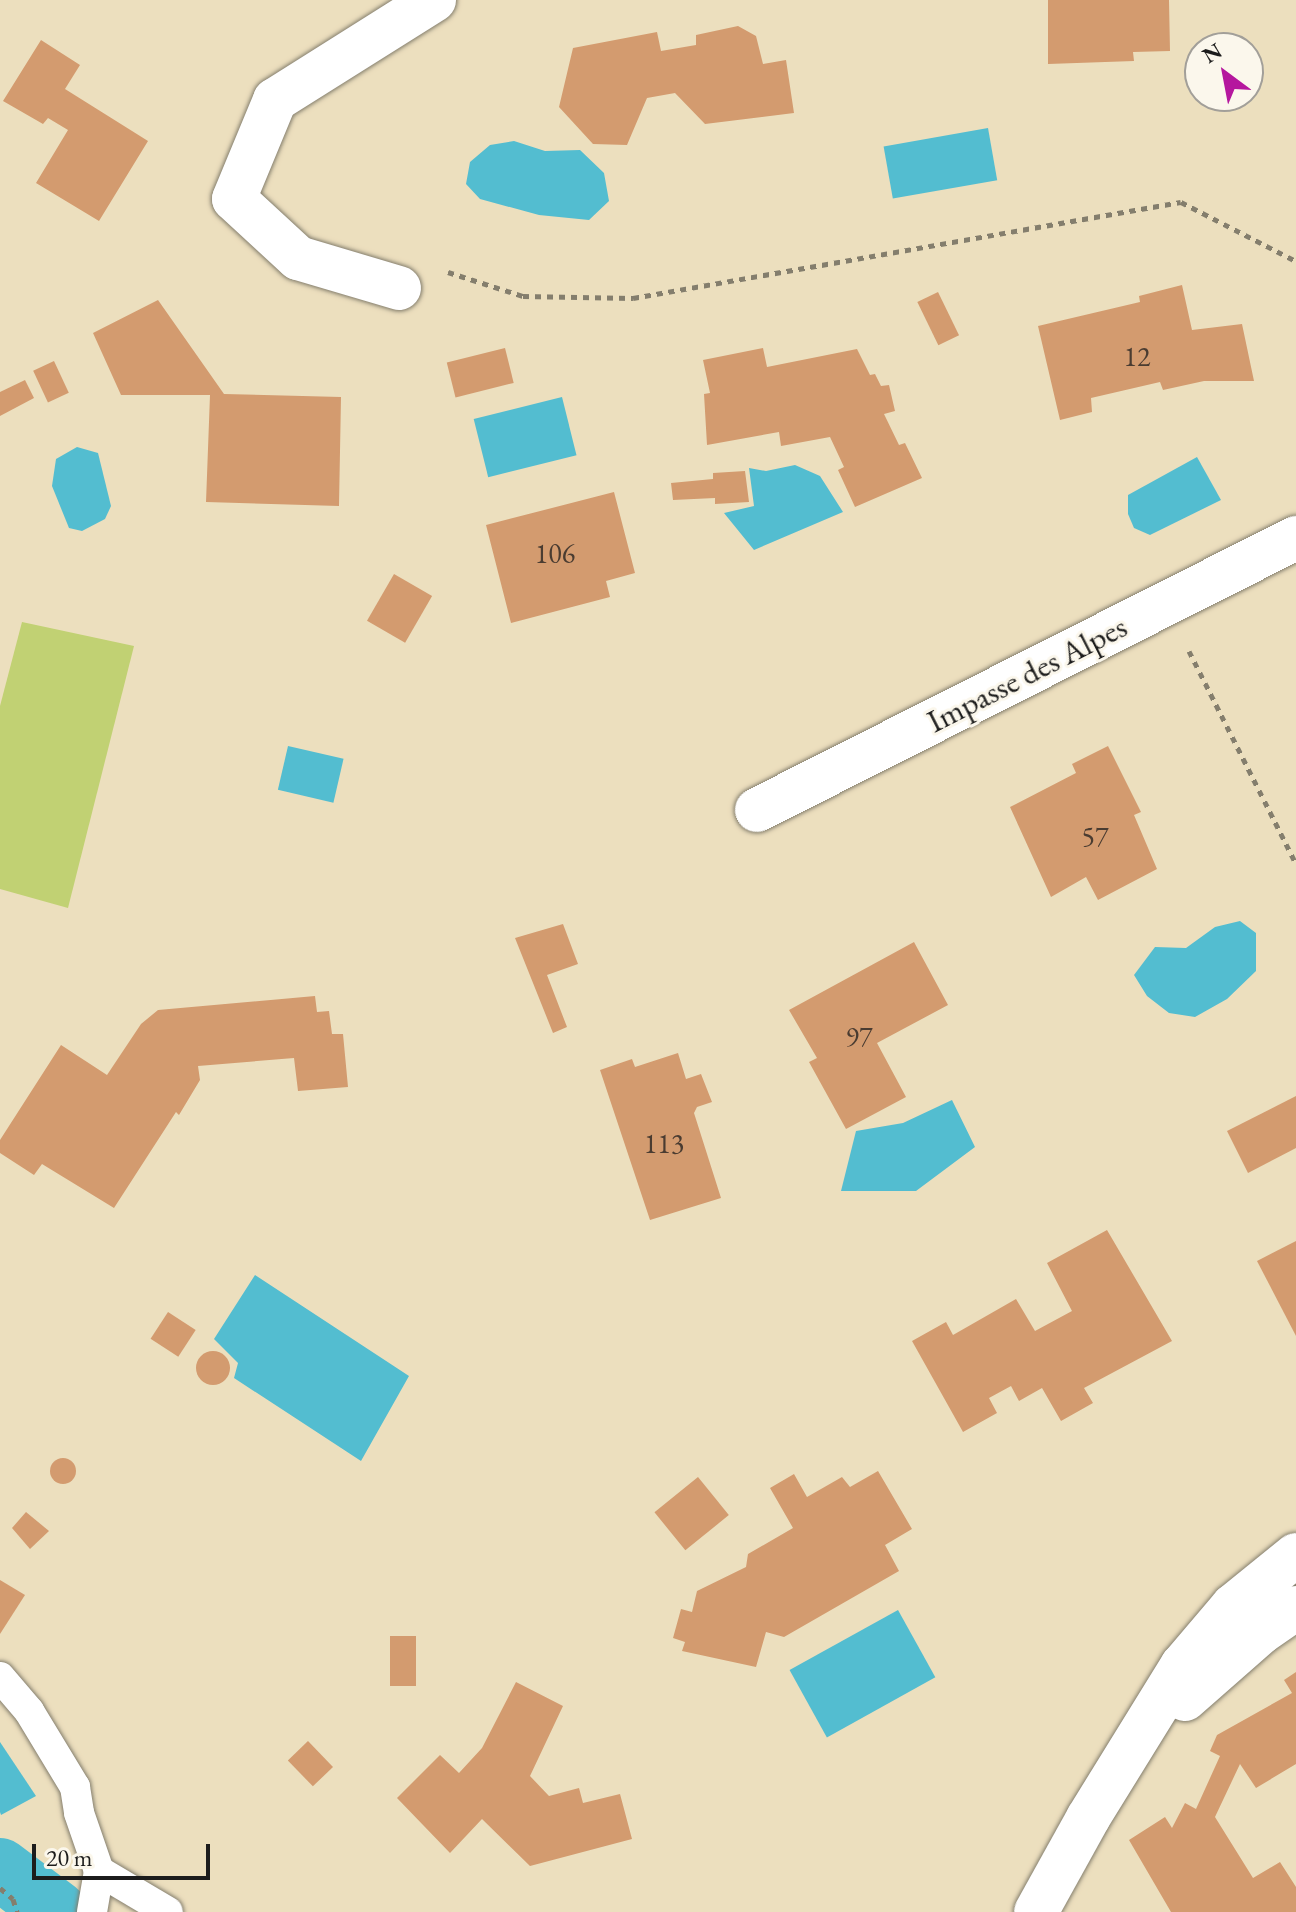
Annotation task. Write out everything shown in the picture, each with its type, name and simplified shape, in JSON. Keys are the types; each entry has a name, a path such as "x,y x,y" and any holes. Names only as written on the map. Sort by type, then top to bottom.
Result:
{"street":[{"path":"399,288 298,258 234,199 275,100 434,0"},
{"name":"Impasse des Alpes","path":"757,810 1296,538"},
{"path":"1036,1912 1088,1818 1182,1666 1233,1606 1296,1555"},
{"path":"1132,1751 1206,1678 1296,1608"}],"lane":[{"path":"0,1677 29,1711 75,1787 79,1813 99,1871 92,1912"},
{"path":"99,1871 168,1912"}],"path":[{"path":"399,288 446,271 523,296 633,298 1181,202 1296,261"},
{"path":"1166,604 1296,864"},
{"path":"0,1888 13,1899 17,1912"}],"green space":[{"path":"22,622 134,646 68,908 0,889 0,706"}],"water":[{"path":"988,128 997,180 893,199 884,146"},
{"path":"514,141 545,151 580,150 604,173 609,201 589,220 539,215 480,199 466,184 470,162 490,145"},
{"path":"562,397 577,455 488,477 474,419"},
{"path":"77,447 98,453 111,506 105,519 82,531 69,528 52,486 56,459"},
{"path":"1197,457 1221,500 1150,535 1134,528 1128,514 1128,495"},
{"path":"795,465 820,476 843,512 754,550 724,513 754,506 749,468 766,471"},
{"path":"288,746 344,759 333,803 278,790"},
{"path":"1240,921 1256,933 1256,971 1227,999 1195,1017 1169,1013 1147,996 1134,975 1155,947 1186,948 1215,927"},
{"path":"952,1100 975,1147 916,1191 841,1191 856,1131 903,1123"},
{"path":"255,1275 409,1376 361,1461 234,1378 238,1363 214,1339"},
{"path":"898,1610 935,1677 827,1737 790,1670"},
{"path":"0,1742 36,1796 1,1815 0,1812"}],"building":[{"path":"1048,0 1169,0 1170,51 1133,52 1134,61 1048,64"},
{"path":"738,26 756,36 763,64 786,60 794,113 705,124 675,93 647,98 627,145 593,144 559,107 573,48 657,32 661,51 696,45 696,35"},
{"path":"41,40 80,65 65,89 148,141 99,221 36,183 68,130 48,118 43,124 3,101"},
{"path":"1182,285 1192,330 1242,324 1254,381 1204,381 1163,390 1160,382 1091,398 1092,412 1060,420 1038,326 1140,302 1139,296"},
{"path":"938,292 959,335 938,345 917,302"},
{"path":"158,300 224,394 341,397 339,506 206,502 210,395 121,395 93,333"},
{"path":"505,348 514,383 455,397 447,363"},
{"path":"763,348 767,367 857,349 870,375 875,374 881,386 889,385 895,411 884,414 899,445 905,443 922,478 855,507 838,470 844,467 830,437 781,446 779,432 707,445 704,394 710,393 703,360"},
{"path":"54,361 69,393 48,402 33,371"},
{"path":"25,380 34,398 0,416 0,392"},
{"path":"745,471 749,502 715,504 715,498 673,500 671,483 713,479 713,473"},
{"path":"614,492 635,573 606,581 610,597 511,623 486,525"},
{"path":"394,574 432,596 405,643 367,621"},
{"path":"1108,746 1141,812 1134,815 1157,869 1098,900 1086,877 1051,897 1010,807 1076,773 1072,764"},
{"path":"563,924 578,964 547,975 567,1027 553,1033 515,938"},
{"path":"914,942 948,1005 877,1043 906,1097 846,1129 809,1062 817,1058 789,1010"},
{"path":"315,996 317,1012 329,1011 332,1034 343,1034 348,1087 298,1091 294,1058 198,1066 200,1080 114,1208 42,1164 34,1175 0,1153 0,1140 61,1045 107,1075 141,1024 158,1010"},
{"path":"678,1053 686,1079 701,1074 712,1102 697,1107 694,1113 721,1198 650,1220 600,1070 632,1059 635,1067"},
{"path":"1296,1096 1296,1148 1248,1173 1227,1131"},
{"path":"1107,1230 1172,1341 1084,1388 1093,1403 1061,1421 1042,1388 1019,1401 1011,1386 989,1398 997,1413 963,1432 912,1341 946,1322 953,1335 1016,1299 1035,1331 1072,1311 1047,1263"},
{"path":"1296,1241 1296,1336 1257,1261"},
{"path":"168,1312 196,1330 178,1357 151,1339"},
{"path":"213,1351 225,1356 230,1368 225,1380 213,1385 201,1380 196,1368 201,1356"},
{"path":"63,1458 72,1462 76,1471 72,1480 63,1484 54,1480 50,1471 54,1462"},
{"path":"878,1471 912,1529 885,1545 899,1571 784,1637 766,1632 756,1667 682,1651 685,1642 673,1638 681,1609 692,1612 697,1591 746,1567 748,1554 793,1528 770,1488 794,1474 807,1497 842,1477 850,1487"},
{"path":"698,1477 729,1515 685,1550 654,1512"},
{"path":"26,1512 49,1531 30,1549 12,1528"},
{"path":"0,1580 25,1595 0,1634"},
{"path":"390,1636 416,1636 416,1686 390,1686"},
{"path":"1296,1672 1296,1764 1256,1788 1240,1764 1215,1817 1253,1878 1280,1862 1296,1887 1296,1912 1171,1912 1129,1840 1165,1817 1172,1828 1185,1803 1196,1809 1220,1756 1210,1751 1217,1735 1292,1693 1284,1680"},
{"path":"516,1682 563,1706 530,1776 549,1796 579,1788 583,1803 620,1794 632,1839 530,1866 482,1819 450,1853 397,1798 440,1755 459,1773 482,1748"},
{"path":"308,1741 333,1767 313,1786 288,1760"}],"waterway":[{"path":"0,1869 57,1912"}]}
